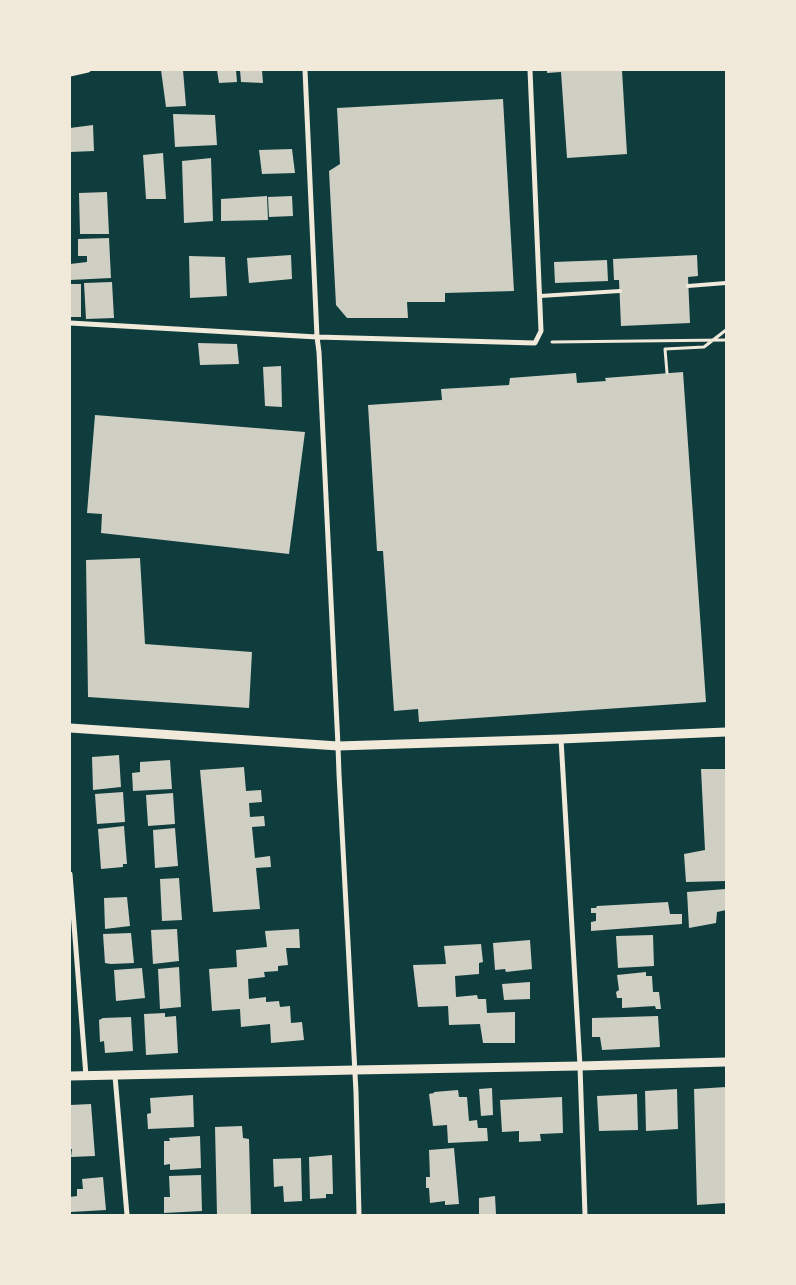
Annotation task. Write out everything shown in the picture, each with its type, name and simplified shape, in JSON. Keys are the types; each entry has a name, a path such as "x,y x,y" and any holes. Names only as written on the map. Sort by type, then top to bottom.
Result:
{"street":[{"path":"70,74 88,70"},
{"path":"305,70 339,784 355,1070 359,1215"},
{"path":"70,323 317,337 535,343 541,330 530,70"},
{"path":"70,728 338,746 726,732"},
{"path":"561,739 580,1066 585,1215"},
{"path":"70,874 86,1076"},
{"path":"70,1076 726,1062"},
{"path":"115,1076 127,1215"}],"lane":[{"path":"688,286 726,283"},
{"path":"540,296 620,291"}],"path":[{"path":"667,373 665,349 704,347 726,330"},
{"path":"535,343 726,340"}],"building":[{"path":"161,70 183,70 186,106 166,107"},
{"path":"217,70 236,70 237,82 219,83"},
{"path":"240,70 262,70 263,83 241,82"},
{"path":"547,70 622,70 627,154 567,158 561,72 547,73"},
{"path":"503,99 514,291 445,293 445,302 407,302 408,318 347,318 336,305 329,171 340,164 337,108"},
{"path":"173,114 215,115 217,145 175,147"},
{"path":"93,125 94,151 70,152 70,128"},
{"path":"292,149 295,173 262,174 259,150"},
{"path":"163,153 166,199 146,199 143,155"},
{"path":"211,158 213,221 184,223 182,161"},
{"path":"107,192 109,234 80,234 79,193"},
{"path":"267,196 268,220 221,221 221,199"},
{"path":"292,196 293,216 269,217 268,197"},
{"path":"109,238 111,278 70,280 70,264 87,262 87,256 78,256 78,239"},
{"path":"291,255 292,279 249,283 247,258"},
{"path":"697,255 698,276 688,277 690,323 621,326 619,280 614,280 613,259"},
{"path":"189,256 225,257 227,296 190,298"},
{"path":"607,260 608,281 555,283 554,262"},
{"path":"112,282 114,318 86,319 84,283"},
{"path":"70,284 81,284 81,317 70,317"},
{"path":"198,343 237,344 239,364 200,365"},
{"path":"281,366 282,407 265,406 263,367"},
{"path":"683,372 706,702 419,722 418,709 394,711 383,551 377,551 368,405 442,400 441,389 509,385 510,378 576,373 577,383 606,381 605,378"},
{"path":"95,415 305,432 289,554 101,533 102,514 87,513"},
{"path":"140,558 145,644 252,652 249,708 88,697 86,560"},
{"path":"119,755 121,787 93,790 92,757"},
{"path":"170,760 172,789 133,791 132,773 140,772 140,762"},
{"path":"244,767 246,791 261,790 262,802 249,803 250,817 264,816 265,826 252,827 255,858 270,856 271,867 256,868 260,909 213,912 200,770"},
{"path":"701,769 726,769 726,881 686,882 684,854 705,850"},
{"path":"123,792 125,822 97,824 95,794"},
{"path":"173,793 175,824 148,826 146,795"},
{"path":"124,826 127,864 123,864 123,867 101,869 98,829"},
{"path":"175,828 178,866 155,868 153,830"},
{"path":"179,878 182,920 162,921 160,879"},
{"path":"726,889 726,910 717,912 716,923 689,928 687,892"},
{"path":"127,897 130,926 105,929 104,898"},
{"path":"668,902 670,914 682,914 682,924 591,931 591,922 596,921 596,913 591,913 591,908 596,908 597,906"},
{"path":"177,929 179,961 153,964 151,930"},
{"path":"299,929 300,948 286,948 288,965 278,966 278,971 264,972 265,977 248,979 249,999 266,997 266,1002 279,1001 280,1007 290,1006 291,1023 302,1022 304,1040 271,1043 270,1024 241,1027 240,1009 212,1011 209,969 237,967 236,950 267,947 265,931"},
{"path":"131,933 134,963 105,963 103,934"},
{"path":"653,935 654,966 618,968 616,936"},
{"path":"530,940 532,969 506,972 505,969 495,970 493,943"},
{"path":"481,944 483,962 479,963 479,974 455,976 456,997 477,995 478,999 486,999 487,1013 515,1012 515,1043 483,1043 480,1024 449,1025 448,1006 418,1007 413,965 446,964 444,946"},
{"path":"179,967 181,1007 160,1009 158,969"},
{"path":"142,968 145,998 116,1001 114,970"},
{"path":"646,972 646,976 652,976 653,992 659,992 661,1009 656,1009 655,1006 622,1008 622,998 617,998 616,992 619,990 617,975"},
{"path":"530,982 530,999 504,1000 502,984"},
{"path":"165,1013 165,1017 176,1016 178,1053 146,1055 144,1014"},
{"path":"658,1016 660,1047 602,1050 600,1037 592,1037 592,1018"},
{"path":"131,1017 133,1051 105,1053 104,1041 100,1042 99,1020 103,1018"},
{"path":"726,1087 726,1203 697,1205 694,1089"},
{"path":"492,1088 493,1115 481,1116 479,1089"},
{"path":"677,1089 678,1129 646,1131 645,1091"},
{"path":"458,1090 459,1097 467,1097 469,1121 477,1120 478,1128 487,1128 488,1141 448,1143 447,1125 433,1126 429,1094"},
{"path":"637,1094 638,1130 599,1131 597,1096"},
{"path":"193,1095 194,1127 148,1129 147,1114 151,1113 150,1098"},
{"path":"562,1097 563,1133 540,1134 541,1141 519,1142 519,1131 502,1132 500,1100"},
{"path":"91,1104 95,1156 71,1157 70,1105"},
{"path":"242,1126 243,1138 249,1139 251,1215 217,1215 215,1127"},
{"path":"200,1136 201,1168 170,1170 170,1164 164,1165 164,1141 170,1141 169,1138"},
{"path":"454,1148 459,1204 445,1205 445,1201 430,1203 429,1188 426,1188 426,1177 430,1177 429,1150"},
{"path":"332,1155 333,1194 326,1194 326,1198 310,1199 309,1157"},
{"path":"301,1158 302,1201 284,1202 283,1186 274,1187 273,1159"},
{"path":"201,1175 202,1211 164,1213 164,1197 170,1197 169,1176"},
{"path":"103,1177 106,1210 71,1212 70,1197 77,1196 77,1189 83,1189 82,1179"},
{"path":"495,1196 496,1214 479,1215 479,1198"}]}
